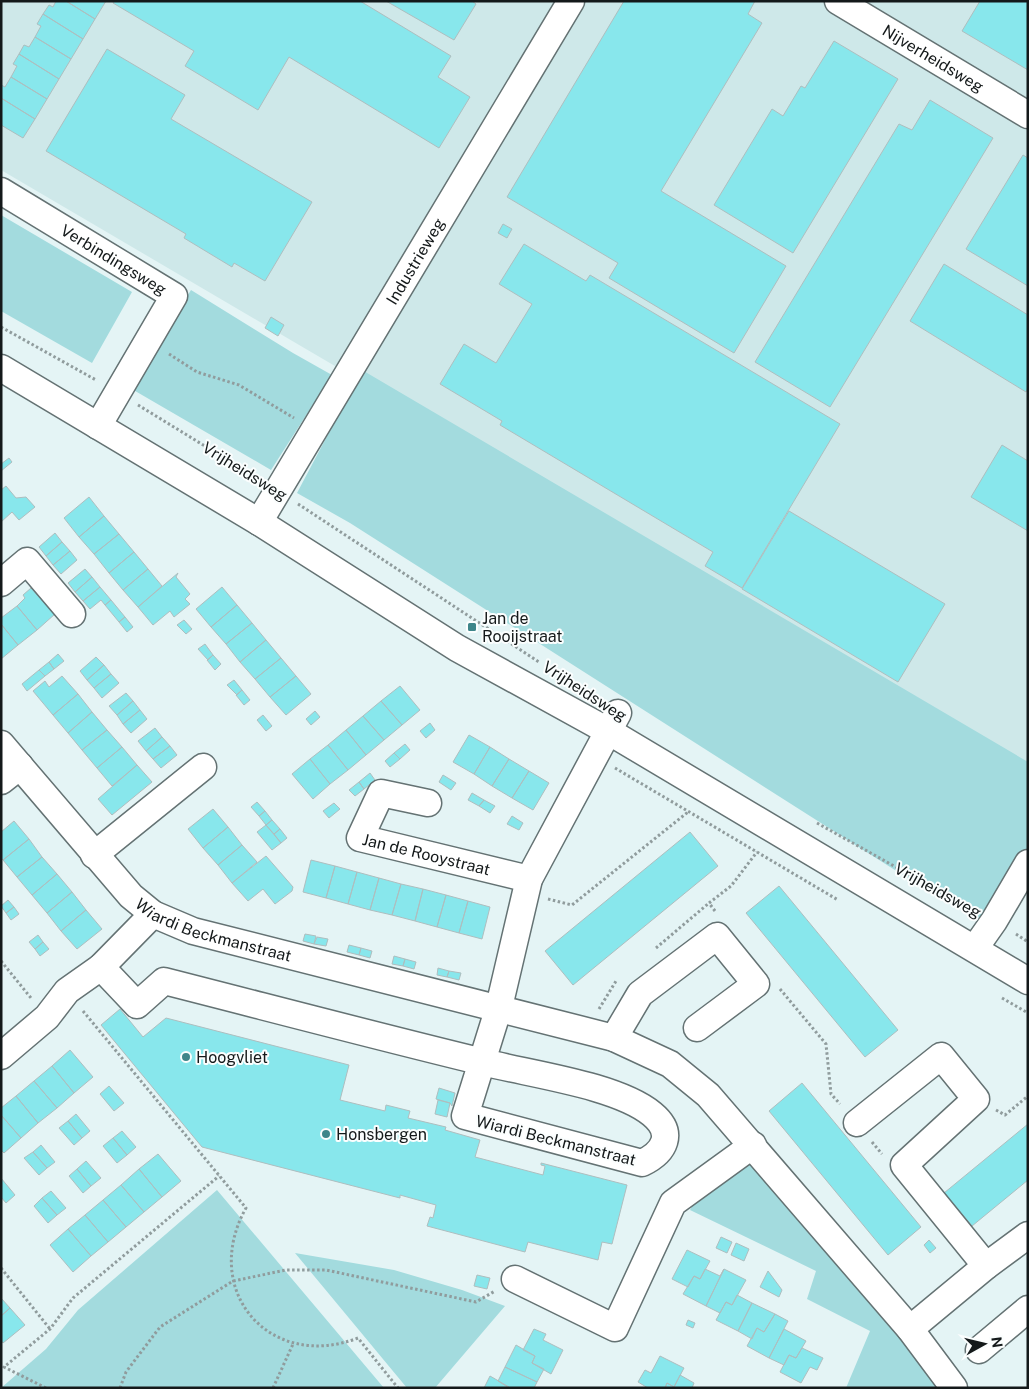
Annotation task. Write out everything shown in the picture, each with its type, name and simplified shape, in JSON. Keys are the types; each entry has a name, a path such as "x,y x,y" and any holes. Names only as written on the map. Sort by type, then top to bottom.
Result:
{"street":[{"name":"Industrieweg","path":"259,522 571,1"},
{"name":"Nijverheidsweg","path":"838,1 1028,115"},
{"name":"Verbindingsweg","path":"1,191 174,296 98,426"},
{"name":"Vrijheidsweg","path":"1,368 259,522 457,648 613,722 1028,981"},
{"path":"1,583 27,562 72,614"},
{"path":"498,1007 528,886 613,722"},
{"name":"Wiardi Beckmanstraat","path":"1,744 10,774 94,855 130,896 154,914 193,931 614,1038 670,1064 708,1095 753,1145 910,1328 954,1388"},
{"path":"94,855 203,767"},
{"name":"Jan de Rooystraat","path":"428,803 381,793 360,838 528,886"},
{"path":"975,948 994,921 1028,863"},
{"path":"1,1056 47,1017 67,991 101,967 154,914"},
{"path":"614,1038 640,994 717,936 756,984 697,1028"},
{"name":"Wiardi Beckmanstraat","path":"101,967 137,1005 164,981 483,1062 616,1094 652,1114 662,1126 666,1136 663,1147 655,1156 642,1163 465,1116 483,1062 498,1007"},
{"path":"857,1123 941,1056 976,1099 904,1165 986,1266"},
{"path":"515,1279 615,1328 673,1203 753,1145"},
{"path":"910,1328 986,1266 1028,1235"},
{"path":"979,1350 1028,1309"}],"path":[{"name":"Vrijheidsweg","path":"1,327 117,392 277,490 543,664"},
{"path":"148,340 197,372 239,385 313,430"},
{"path":"528,886 572,905 688,812"},
{"name":"Vrijheidsweg","path":"810,820 994,921 1028,942"},
{"path":"718,915 709,903 731,886 757,852"},
{"path":"1,961 47,1017"},
{"path":"776,984 826,1044 831,1094 893,1167 904,1165"},
{"path":"67,991 246,1208 233,1236 230,1251 233,1281 239,1298 249,1314 276,1337 294,1344 326,1347 358,1338 398,1388"},
{"path":"976,1099 1005,1115 1028,1096"},
{"path":"46,1388 3,1369 50,1329 73,1298 219,1176"},
{"path":"1,1268 50,1329"},
{"path":"120,1388 126,1372 160,1326 233,1281 286,1270 326,1270 476,1302 515,1279"},
{"path":"273,1388 294,1344"}],"shaded area":[{"path":"1,1 1028,1 1028,773 1,170"},
{"path":"1,215 132,292 92,363 1,311"},
{"path":"191,290 332,375 271,470 130,388"},
{"path":"362,370 1028,762 1028,850 986,924 898,872 350,523 297,493"},
{"path":"758,1157 944,1388 846,1388 870,1331 807,1299 816,1271 690,1210 694,1203"},
{"path":"217,1190 384,1388 1,1388 46,1349 78,1310"},
{"path":"295,1253 394,1270 462,1290 505,1306 435,1388 407,1388"}],"building":[{"path":"56,1 66,1 95,19 83,39 43,14 49,5 53,7"},
{"path":"66,1 106,1 95,19"},
{"path":"114,1 360,1 451,56 438,77 470,97 439,148 289,57 258,110 185,66 194,51 113,3"},
{"path":"386,1 472,1 476,4 454,40"},
{"path":"624,1 755,1 748,14 762,23 661,191 786,266 734,353 609,278 618,263 507,197"},
{"path":"980,1 1028,1 1028,70 962,31"},
{"path":"43,14 83,39 71,59 35,37 41,26 37,24"},
{"path":"35,37 71,59 59,79 19,54 24,45 29,47"},
{"path":"834,41 898,79 793,253 714,205 772,109 783,116 801,86 805,88"},
{"path":"107,49 185,95 171,119 312,202 265,281 234,263 232,267 184,238 186,234 46,151"},
{"path":"19,54 59,79 47,99 11,77 17,66 13,64"},
{"path":"11,77 47,99 35,119 1,98 1,85 5,87"},
{"path":"1,98 35,119 23,138 1,125"},
{"path":"930,100 993,138 830,407 755,362 899,124 912,130"},
{"path":"1023,155 1028,158 1028,286 966,249"},
{"path":"503,224 512,229 507,238 498,233"},
{"path":"524,244 586,281 590,275 840,424 742,588 705,566 713,552 500,425 502,421 440,384 464,344 496,363 532,304 499,284"},
{"path":"944,264 1028,315 1028,388 1026,392 910,321"},
{"path":"271,317 284,325 278,336 265,328"},
{"path":"1002,445 1028,461 1028,531 971,497"},
{"path":"9,458 12,462 1,471 1,464"},
{"path":"6,486 16,498 26,497 35,507 19,520 12,512 1,522 1,490"},
{"path":"89,497 104,516 79,537 64,518"},
{"path":"789,511 945,604 898,682 742,589"},
{"path":"104,516 119,534 94,554 79,537"},
{"path":"55,533 62,542 46,556 39,547"},
{"path":"119,534 134,552 109,573 94,554"},
{"path":"62,542 70,551 53,565 46,556"},
{"path":"70,551 77,560 61,574 53,565"},
{"path":"134,552 148,569 123,590 109,573"},
{"path":"85,569 92,577 75,592 68,583"},
{"path":"148,569 162,586 138,607 123,590"},
{"path":"178,573 176,577 190,594 185,599 190,604 174,617 170,611 153,625 138,607"},
{"path":"92,577 100,587 83,601 75,592"},
{"path":"100,587 111,600 105,605 101,600 90,609 83,601"},
{"path":"222,587 237,605 211,627 196,609"},
{"path":"31,588 55,614 37,630 17,606 25,598 23,595"},
{"path":"111,600 125,617 119,622 105,605"},
{"path":"237,605 252,623 226,644 211,627"},
{"path":"17,606 37,630 18,645 1,624 1,618"},
{"path":"125,617 133,627 127,632 119,622"},
{"path":"184,620 192,629 186,634 177,625"},
{"path":"252,623 266,640 240,662 226,644"},
{"path":"1,624 18,645 1,659"},
{"path":"266,640 281,658 255,679 240,662"},
{"path":"205,644 213,655 208,660 198,649"},
{"path":"58,654 64,661 54,669 49,662"},
{"path":"213,655 221,664 215,670 207,660"},
{"path":"96,657 104,665 87,680 80,671"},
{"path":"281,658 296,676 270,697 255,679"},
{"path":"49,662 54,669 45,676 39,670"},
{"path":"104,665 111,674 94,688 87,680"},
{"path":"39,670 45,676 27,691 22,684"},
{"path":"111,674 119,683 102,698 94,688"},
{"path":"62,676 78,694 53,715 33,691 45,681 49,687"},
{"path":"296,676 311,694 286,715 270,697"},
{"path":"234,680 242,690 237,695 227,685"},
{"path":"400,686 420,710 402,725 381,701"},
{"path":"242,690 250,700 244,705 236,695"},
{"path":"126,693 133,701 117,715 109,706"},
{"path":"78,694 92,712 68,733 53,715"},
{"path":"133,701 140,710 123,724 117,715"},
{"path":"381,701 402,725 384,740 363,716"},
{"path":"140,710 147,719 131,733 123,724"},
{"path":"315,711 320,717 311,725 306,719"},
{"path":"92,712 107,730 82,750 68,733"},
{"path":"263,715 272,726 266,731 257,720"},
{"path":"363,716 384,740 366,755 346,730"},
{"path":"430,723 435,730 426,738 420,731"},
{"path":"155,728 162,737 146,751 138,741"},
{"path":"107,730 122,747 97,768 82,750"},
{"path":"346,730 366,755 348,770 328,745"},
{"path":"469,735 490,747 474,774 453,762"},
{"path":"162,737 170,746 153,759 146,751"},
{"path":"405,744 410,750 400,759 394,753"},
{"path":"328,745 348,770 330,784 310,759"},
{"path":"170,746 177,755 161,768 153,759"},
{"path":"122,747 137,765 112,786 97,768"},
{"path":"490,747 509,759 492,786 474,774"},
{"path":"394,753 400,759 390,767 385,761"},
{"path":"310,759 330,784 313,799 292,774"},
{"path":"509,759 529,771 512,798 492,786"},
{"path":"137,765 152,782 112,815 98,799"},
{"path":"529,771 549,783 533,810 512,798"},
{"path":"370,773 375,780 364,789 359,782"},
{"path":"443,775 456,783 451,790 439,782"},
{"path":"359,782 364,789 355,796 349,790"},
{"path":"472,793 484,800 479,806 468,800"},
{"path":"484,800 495,806 490,813 479,806"},
{"path":"257,802 265,811 259,816 251,807"},
{"path":"334,803 340,809 329,818 323,811"},
{"path":"213,809 228,827 203,848 188,829"},
{"path":"265,811 272,820 266,825 259,816"},
{"path":"512,816 523,823 519,830 507,824"},
{"path":"272,820 280,829 274,834 266,825"},
{"path":"14,821 29,839 3,860 1,858 1,832"},
{"path":"266,825 281,843 272,850 257,832"},
{"path":"228,827 242,845 218,865 203,848"},
{"path":"280,829 287,838 281,843 274,834"},
{"path":"690,832 718,866 573,985 545,951"},
{"path":"29,839 42,857 17,877 3,860"},
{"path":"242,845 257,862 232,883 218,865"},
{"path":"266,856 293,887 292,891 275,904 263,889 248,901 232,883"},
{"path":"42,857 57,874 32,895 17,877"},
{"path":"311,860 335,866 326,898 303,892"},
{"path":"335,866 357,872 348,904 326,898"},
{"path":"357,872 379,878 370,910 348,904"},
{"path":"57,874 72,892 47,913 32,895"},
{"path":"379,878 401,884 392,915 370,910"},
{"path":"401,884 423,889 415,921 392,915"},
{"path":"779,886 898,1030 865,1057 746,913"},
{"path":"423,889 446,895 437,927 415,921"},
{"path":"72,892 86,910 61,931 47,913"},
{"path":"446,895 468,901 459,933 437,927"},
{"path":"8,900 14,907 6,913 1,906"},
{"path":"468,901 490,907 482,939 459,933"},
{"path":"14,907 19,914 11,920 6,913"},
{"path":"86,910 102,929 77,949 61,931"},
{"path":"305,934 316,936 314,944 303,941"},
{"path":"38,935 43,942 35,949 29,942"},
{"path":"317,937 328,939 326,946 314,944"},
{"path":"43,942 49,949 40,956 35,949"},
{"path":"349,945 361,948 359,955 347,952"},
{"path":"361,948 372,951 370,958 359,955"},
{"path":"394,956 405,959 403,966 392,964"},
{"path":"405,959 416,962 414,969 403,966"},
{"path":"438,968 449,971 447,977 437,975"},
{"path":"449,971 461,973 459,980 447,977"},
{"name":"Honsbergen","path":"120,1009 143,1037 166,1018 349,1065 340,1100 385,1111 386,1105 410,1111 408,1118 446,1127 445,1130 480,1140 475,1157 543,1175 545,1166 541,1165 541,1163 627,1185 612,1244 602,1242 598,1260 528,1242 525,1252 427,1226 430,1217 433,1218 436,1205 400,1195 400,1198 202,1147 101,1025"},
{"path":"70,1050 93,1077 74,1093 52,1066"},
{"path":"52,1066 74,1093 57,1108 34,1081"},
{"path":"34,1081 57,1108 38,1123 16,1096"},
{"path":"802,1083 921,1227 888,1255 769,1111"},
{"path":"109,1086 124,1103 114,1111 100,1094"},
{"path":"439,1088 455,1093 452,1106 450,1103 436,1099"},
{"path":"16,1096 38,1123 21,1138 1,1115 1,1108"},
{"path":"438,1100 450,1103 447,1117 435,1114"},
{"path":"76,1114 90,1131 82,1138 68,1121"},
{"path":"1,1115 21,1138 4,1153 1,1150"},
{"path":"68,1121 82,1138 74,1145 59,1128"},
{"path":"1028,1124 1028,1180 972,1226 944,1193"},
{"path":"122,1131 136,1147 127,1155 113,1138"},
{"path":"113,1138 127,1155 117,1163 103,1146"},
{"path":"41,1145 55,1162 47,1168 33,1152"},
{"path":"33,1152 47,1168 39,1175 24,1158"},
{"path":"158,1154 181,1181 162,1197 139,1169"},
{"path":"86,1161 101,1178 91,1186 77,1169"},
{"path":"77,1169 91,1186 83,1193 69,1176"},
{"path":"139,1169 162,1197 144,1212 121,1185"},
{"path":"1,1178 15,1195 6,1203 1,1197"},
{"path":"121,1185 144,1212 126,1227 103,1200"},
{"path":"51,1191 66,1208 57,1215 42,1198"},
{"path":"42,1198 57,1215 48,1223 34,1206"},
{"path":"103,1200 126,1227 108,1242 85,1215"},
{"path":"85,1215 108,1242 91,1256 68,1229"},
{"path":"68,1229 91,1256 73,1272 50,1245"},
{"path":"721,1237 732,1242 727,1253 716,1248"},
{"path":"929,1240 936,1248 930,1253 924,1245"},
{"path":"736,1243 749,1249 744,1261 731,1255"},
{"path":"687,1250 710,1261 700,1279 694,1276 688,1287 672,1279"},
{"path":"705,1269 720,1276 724,1269 706,1306 683,1294 694,1276 700,1279"},
{"path":"724,1269 746,1280 732,1305 726,1302 720,1313 706,1306"},
{"path":"768,1271 782,1290 779,1297 760,1287"},
{"path":"477,1275 490,1278 487,1289 474,1286"},
{"path":"737,1295 752,1303 738,1331 716,1320 726,1302 732,1305"},
{"path":"1,1298 10,1308 1,1316"},
{"path":"752,1303 775,1314 764,1332 757,1328 752,1339 738,1331"},
{"path":"10,1308 25,1325 3,1343 1,1340 1,1316"},
{"path":"775,1314 788,1321 769,1358 747,1346 757,1328 764,1332"},
{"path":"688,1320 695,1323 693,1328 686,1325"},
{"path":"534,1329 546,1334 543,1340 563,1350 551,1374 532,1363 535,1356 523,1350"},
{"path":"784,1329 806,1341 796,1358 789,1355 784,1365 769,1358"},
{"path":"516,1345 535,1356 532,1363 544,1369 537,1382 505,1367"},
{"path":"802,1348 823,1358 817,1370 810,1367 801,1383 780,1372 789,1355 796,1358"},
{"path":"660,1356 684,1368 674,1387 667,1383 665,1388 648,1388 638,1382 645,1370 651,1373"},
{"path":"505,1367 537,1382 534,1388 509,1388 498,1381"},
{"path":"680,1375 694,1383 692,1388 665,1388 667,1383 674,1387"},
{"path":"490,1376 509,1387 509,1388 484,1388"}],"place":[{"name":"Jan de Rooijstraat","path":"472,627"},
{"name":"Hoogvliet","path":"186,1057"},
{"name":"Honsbergen","path":"326,1134"}]}
